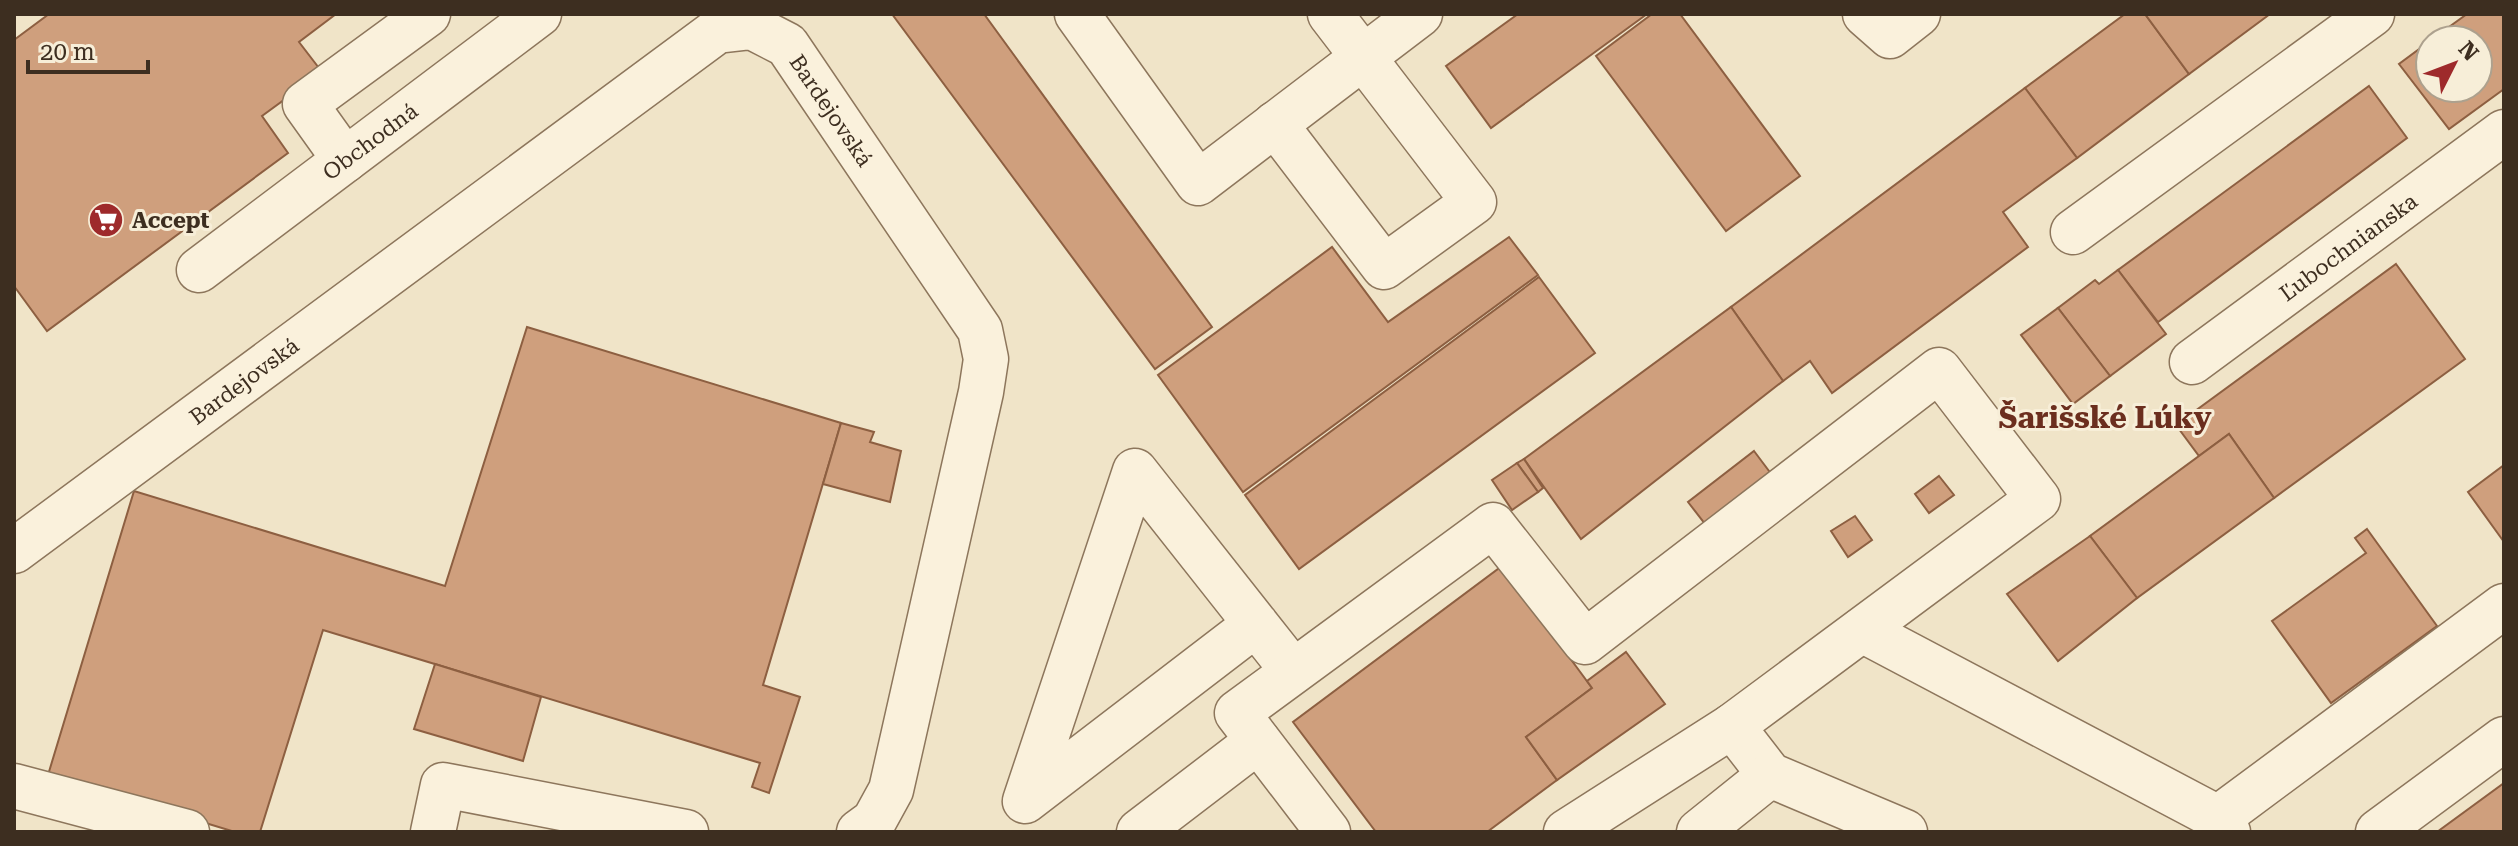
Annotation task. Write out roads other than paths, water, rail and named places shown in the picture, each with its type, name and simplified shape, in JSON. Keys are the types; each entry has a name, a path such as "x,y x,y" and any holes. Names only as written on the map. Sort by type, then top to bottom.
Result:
{"lane":[{"path":"345,160 305,104 428,14"},
{"name":"Obchodná","path":"199,270 539,14"},
{"path":"1077,14 1198,183 1420,14"},
{"path":"1275,124 1384,267 1474,202 1330,14"},
{"path":"1865,14 1890,36 1918,14"},
{"path":"2073,232 2372,14"},
{"name":"Bardejovská","path":"14,551 717,31 752,27 787,45 980,330 986,359 891,790 874,821 859,832"},
{"name":"Ľubochnianska","path":"2192,362 2504,132"},
{"path":"1328,832 1237,713 1493,525 1585,642 1939,370 2038,499 1732,726 1566,832"},
{"path":"1256,624 1025,801 1135,471 1256,624 1293,671"},
{"path":"1862,630 2223,825 2504,606"},
{"path":"1732,726 1770,775 1905,832"},
{"path":"2378,832 2504,739"},
{"path":"1139,832 1258,741"},
{"path":"1699,832 1770,775"},
{"path":"433,832 443,785 686,832"},
{"path":"19,800 187,832"}],"place":[{"name":"Accept","path":"106,220"}],"district":[{"name":"Šarišské Lúky","path":"2105,418"}]}
